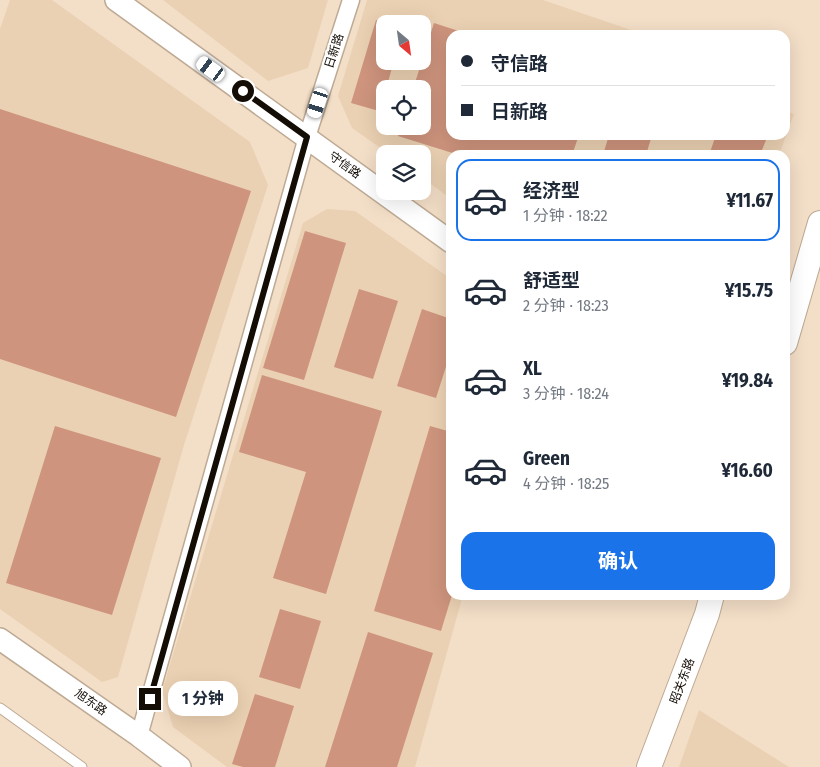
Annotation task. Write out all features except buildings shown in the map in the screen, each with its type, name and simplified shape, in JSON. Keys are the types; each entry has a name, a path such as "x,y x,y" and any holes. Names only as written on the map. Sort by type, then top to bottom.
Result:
{"main road":[{"path":"790,327 820,222"},
{"name":"昭关东路","path":"649,767 711,600"}],"street":[{"name":"守信路","path":"116,0 446,238"},
{"name":"日新路","path":"139,736 307,137 351,0"},
{"name":"旭东路","path":"0,639 139,736 180,767"}],"lane":[{"path":"0,708 82,767"}],"shaded area":[{"path":"10,0 52,0 250,142 268,185 184,445 118,677 102,682 0,609 0,29"},
{"path":"163,0 328,0 308,68 268,81"},
{"path":"367,0 543,0 631,30 446,30 446,140 784,140 781,150 446,150 446,195 431,184 431,145 376,145 352,128 338,96"},
{"path":"790,113 794,114 790,125"},
{"path":"327,209 355,211 446,275 446,600 462,600 415,767 227,767 173,727 162,691 303,223"},
{"path":"699,710 789,767 679,767"}],"route":[{"path":"150,699 307,137 243,91"}]}
